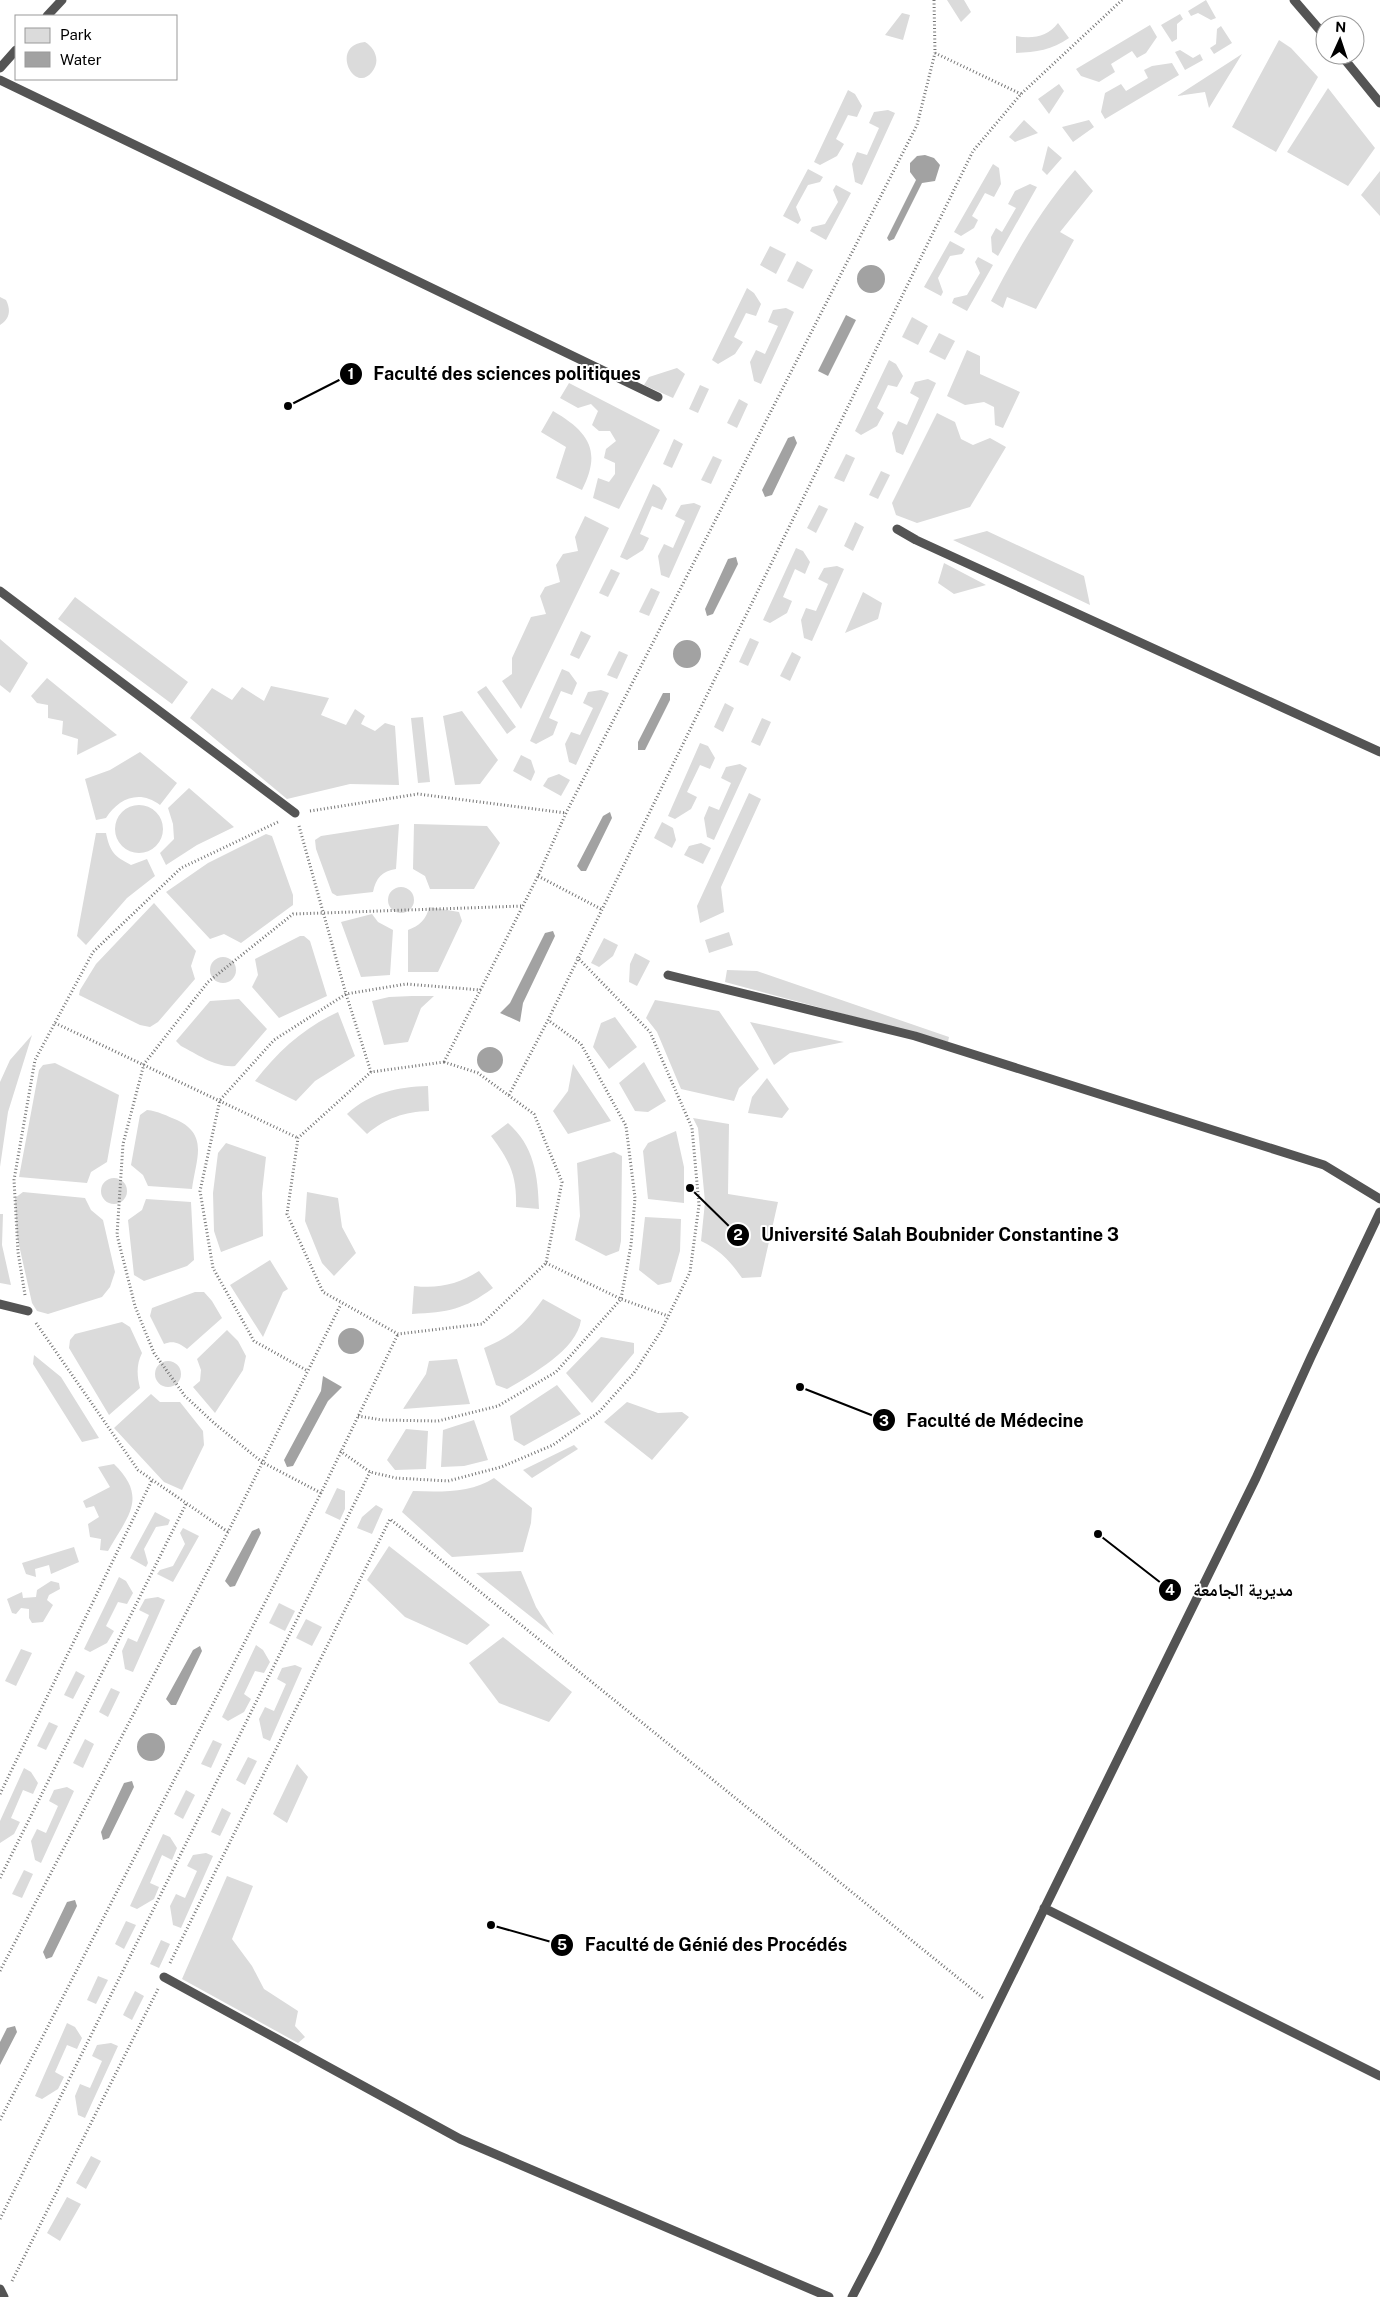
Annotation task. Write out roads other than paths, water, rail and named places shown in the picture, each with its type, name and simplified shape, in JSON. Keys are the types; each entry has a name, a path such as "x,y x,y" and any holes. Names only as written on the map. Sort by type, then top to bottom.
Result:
{"lane":[{"path":"48,15 62,0"},
{"path":"1294,0 1315,24"},
{"path":"0,68 15,51"},
{"path":"1349,65 1380,102"},
{"path":"0,80 658,397"},
{"path":"897,529 916,540 1380,752"},
{"path":"0,591 295,813"},
{"path":"668,975 915,1036 1324,1165 1380,1199"},
{"path":"852,2297 1256,1478 1380,1212"},
{"path":"0,1304 28,1310"},
{"path":"1044,1908 1380,2076"},
{"path":"164,1977 460,2139 830,2297"}],"water":[{"path":"925,155 934,158 940,165 935,181 922,183 894,239 889,241 887,238 916,180 910,172 910,163 917,156"},
{"path":"871,265 881,269 885,279 881,289 871,293 861,289 857,279 861,269"},
{"path":"846,315 856,320 828,376 818,371"},
{"path":"794,436 797,443 772,495 765,497 762,490 788,438"},
{"path":"736,557 738,564 713,614 707,616 705,609 728,559"},
{"path":"687,640 697,644 701,654 697,664 687,668 677,664 673,654 677,644"},
{"path":"663,693 670,693 670,700 645,750 638,750 638,742"},
{"path":"610,812 612,818 586,871 581,871 577,866 603,816"},
{"path":"553,931 555,936 523,1003 520,1022 500,1013 510,1003 545,933"},
{"path":"490,1047 499,1051 503,1060 499,1069 490,1073 481,1069 477,1060 481,1051"},
{"path":"351,1328 360,1332 364,1341 360,1350 351,1354 342,1350 338,1341 342,1332"},
{"path":"323,1376 342,1387 328,1401 293,1466 287,1467 284,1460 321,1391"},
{"path":"259,1528 261,1533 235,1586 230,1587 225,1581 252,1531"},
{"path":"200,1646 202,1651 176,1705 171,1705 166,1699 193,1650"},
{"path":"151,1733 161,1737 165,1747 161,1757 151,1761 141,1757 137,1747 141,1737"},
{"path":"132,1781 134,1787 109,1838 103,1840 101,1832 124,1783"},
{"path":"75,1900 77,1906 52,1957 46,1959 43,1952 67,1902"},
{"path":"15,2026 17,2032 0,2065 0,2042 7,2028"}],"place":[{"name":"Faculté des sciences politiques","path":"288,406"},
{"name":"Université Salah Boubnider Constantine 3","path":"690,1188"},
{"name":"Faculté de Médecine","path":"800,1387"},
{"name":"مديرية الجامعة","path":"1098,1534"},
{"name":"Faculté de Génié des Procédés","path":"491,1925"}]}
